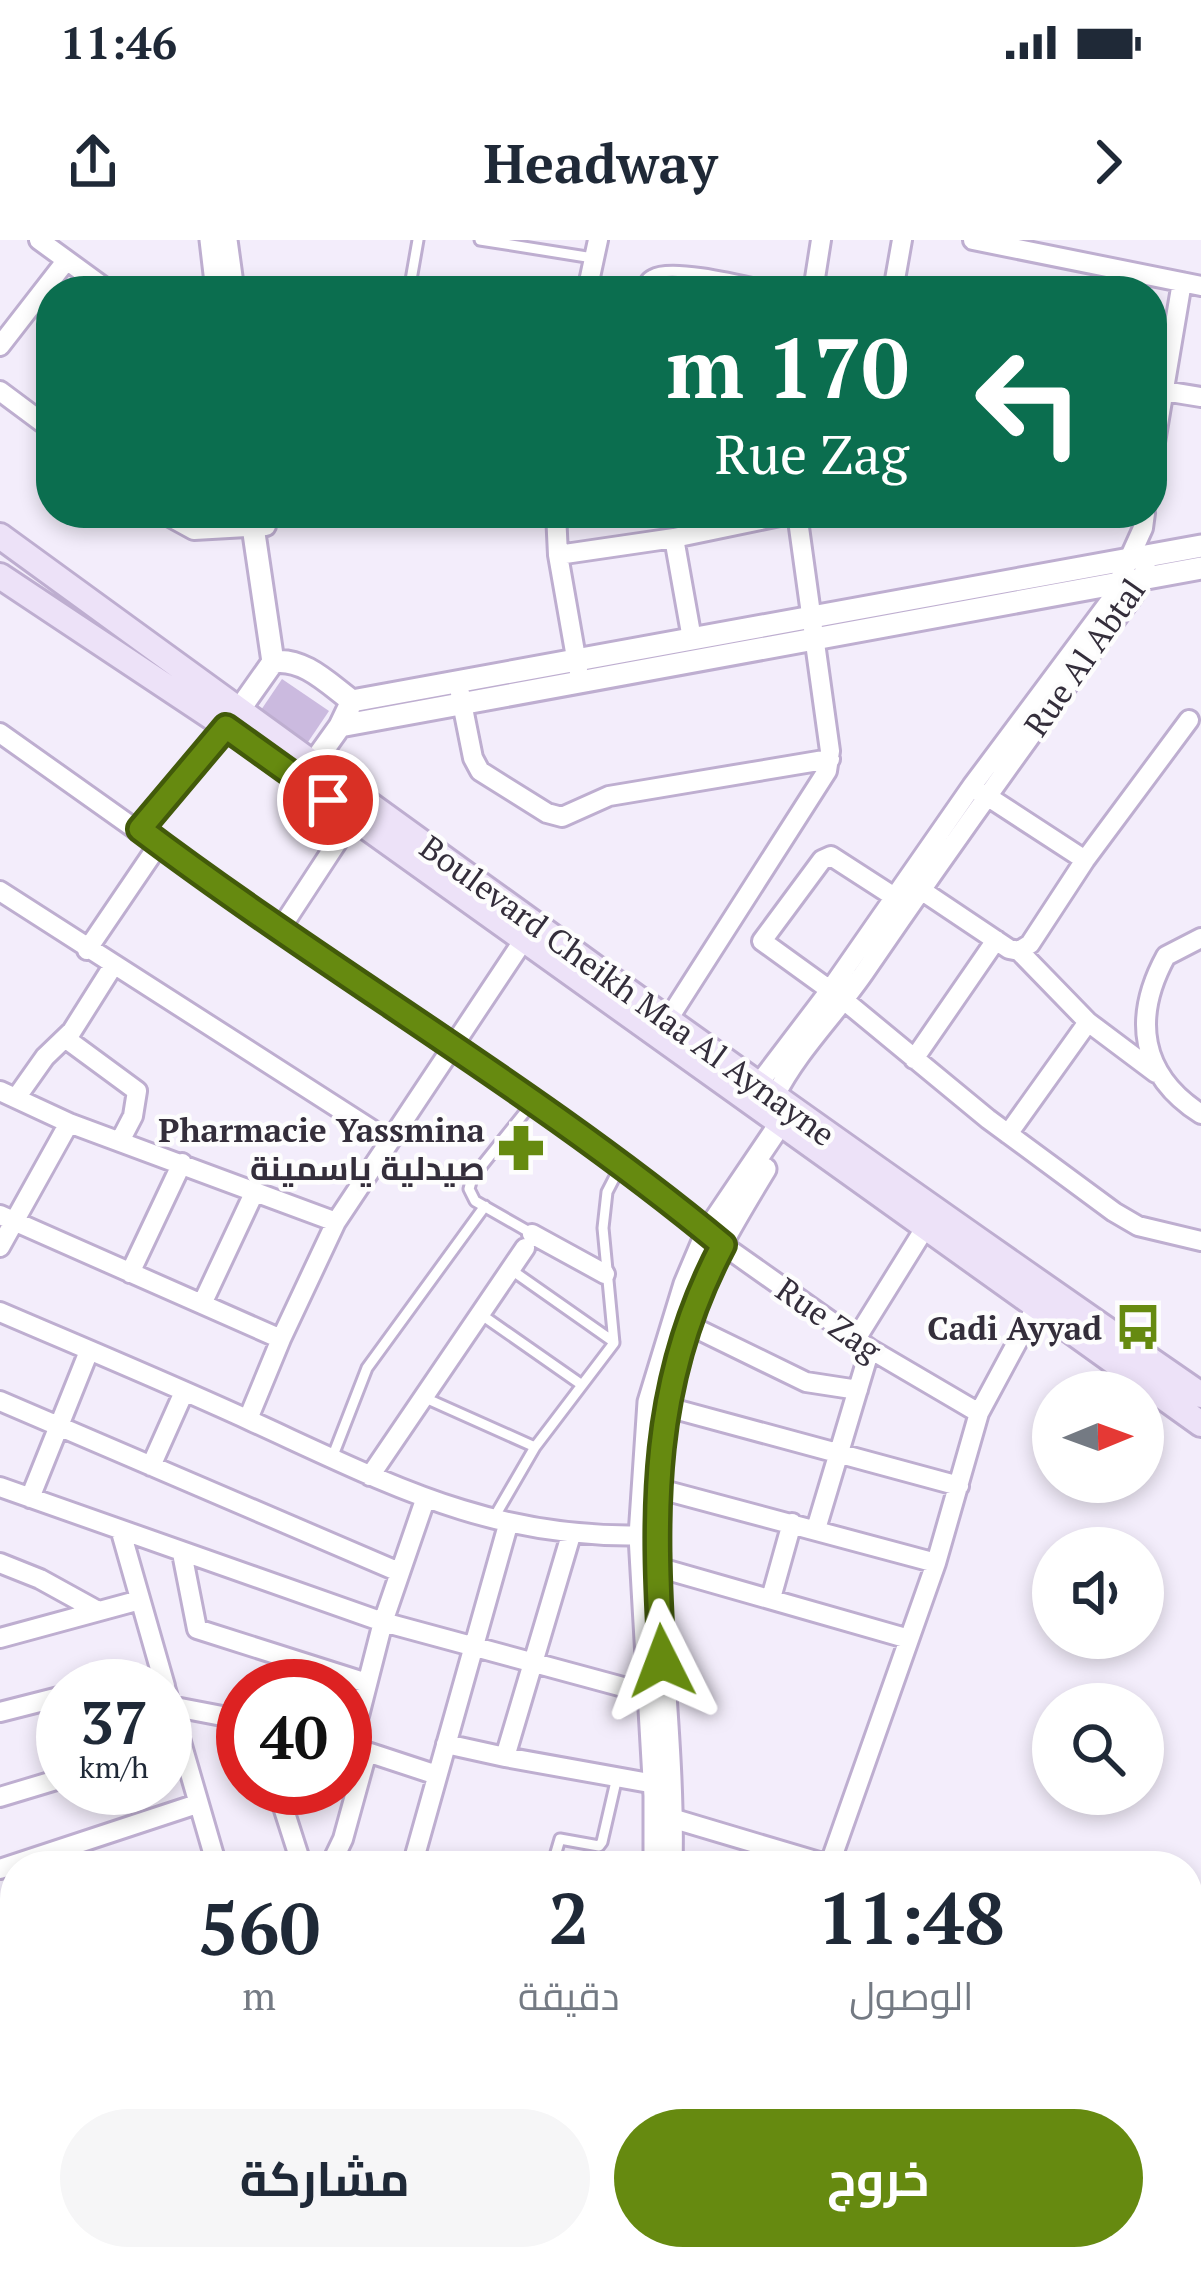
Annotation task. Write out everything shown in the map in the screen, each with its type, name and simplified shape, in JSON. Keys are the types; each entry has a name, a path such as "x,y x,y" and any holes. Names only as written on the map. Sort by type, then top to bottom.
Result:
{"main road":[{"name":"Boulevard Cheikh Maa Al Aynayne","path":"0,536 233,719 670,1018 1201,1395"},
{"name":"Boulevard Cheikh Maa Al Aynayne","path":"0,576 233,719"},
{"name":"Boulevard Cheikh Maa Al Aynayne","path":"307,771 353,818 779,1132 925,1228 1201,1424"}],"street":[{"path":"39,240 88,276"},
{"path":"211,240 215,276"},
{"path":"226,240 230,276"},
{"path":"815,276 821,240"},
{"path":"896,276 902,240"},
{"path":"973,240 1045,247 1160,276"},
{"path":"54,276 66,261"},
{"path":"1167,362 1192,284"},
{"path":"0,346 36,300"},
{"path":"0,391 36,418"},
{"path":"1167,391 1201,397"},
{"path":"140,829 275,664 260,528"},
{"path":"557,528 578,669"},
{"path":"558,555 722,528"},
{"path":"670,1018 818,789 830,759 797,528"},
{"name":"Rue Al Abtal","path":"767,1089 787,1074 908,889 1136,568 1143,528"},
{"path":"674,538 692,639"},
{"path":"340,726 460,692 1136,568 1201,546"},
{"path":"1136,568 1201,568"},
{"path":"578,669 692,639 813,628"},
{"path":"275,664 298,663 352,700 460,692"},
{"path":"460,692 480,771 562,817 609,796 830,759"},
{"path":"307,771 340,726 352,700"},
{"path":"1019,951 1030,944 1085,860 1189,720"},
{"name":"Rue Zag","path":"0,733 279,932 453,1043 863,1344 979,1413"},
{"path":"979,791 1085,860"},
{"path":"279,932 353,818"},
{"path":"87,950 159,844"},
{"path":"762,941 822,860 832,856 908,889 1019,951 1088,1022 1201,1114"},
{"path":"0,891 388,1140"},
{"path":"731,922 838,996 1008,1134 1138,1226 1201,1241"},
{"path":"1156,1073 1147,1033 1159,969 1175,948 1201,938"},
{"path":"914,1058 995,940"},
{"path":"248,1419 336,1222 523,941"},
{"path":"113,966 65,1038 8,1095 69,1123 336,1222"},
{"path":"1008,1134 1088,1022"},
{"path":"65,1038 137,1091 134,1116 121,1141"},
{"path":"0,1247 7,1218 69,1123"},
{"path":"669,1851 648,1536 658,1404 685,1284 763,1172 779,1132"},
{"path":"130,1274 182,1163"},
{"path":"202,1304 255,1191"},
{"path":"7,1218 281,1339"},
{"path":"817,1529 858,1390 863,1344 925,1228"},
{"path":"658,1851 664,1816 655,1784 657,1567 648,1536 656,1488 658,1404 715,1238"},
{"path":"370,1476 529,1241 605,1274"},
{"path":"834,1851 936,1563 979,1413 1036,1307"},
{"path":"0,1312 425,1500 500,1523 571,1535 648,1536"},
{"path":"687,1324 806,1382 858,1390"},
{"path":"30,1498 89,1351"},
{"path":"151,1466 184,1392"},
{"path":"0,1401 399,1572"},
{"path":"658,1404 958,1486"},
{"path":"0,1487 383,1622 656,1696"},
{"path":"656,1488 936,1563"},
{"path":"372,1664 425,1500"},
{"path":"770,1598 792,1522"},
{"path":"416,1851 473,1649 500,1523"},
{"path":"121,1532 157,1659"},
{"path":"505,1757 571,1535"},
{"path":"182,1553 197,1629 284,1659"},
{"path":"0,1563 98,1611"},
{"path":"657,1567 909,1639"},
{"path":"0,1638 140,1600"},
{"path":"0,1712 36,1703"},
{"path":"446,1744 655,1784"},
{"path":"372,1754 437,1775"},
{"path":"0,1797 36,1786"},
{"path":"192,1786 212,1851"},
{"path":"55,1851 197,1804"},
{"path":"286,1815 297,1851"},
{"path":"337,1851 346,1815"},
{"path":"664,1816 780,1851"}],"lane":[{"path":"412,276 418,240"},
{"path":"480,240 596,249"},
{"path":"650,276 657,272 704,276"},
{"path":"529,1241 475,1201 469,1189 472,1178 532,1102"},
{"path":"500,1523 535,1447 614,1342 605,1274 604,1205 622,1163"},
{"path":"332,1458 368,1368 485,1207"},
{"path":"510,1269 614,1342"},
{"path":"479,1313 582,1385"},
{"path":"423,1397 535,1447"},
{"path":"556,1851 560,1839 568,1837 598,1846 602,1842 617,1777"}],"shaded area":[{"path":"282,679 329,711 306,745 259,713"}],"place":[{"name":"Pharmacie Yassmina صيدلية ياسمينة","path":"521,1148"},
{"name":"Cadi Ayyad","path":"1138,1327"}],"route":[{"path":"328,800 226,727 140,829 279,932 453,1043 622,1163 723,1245 688,1318 663,1425 655,1535 662,1661"}]}
